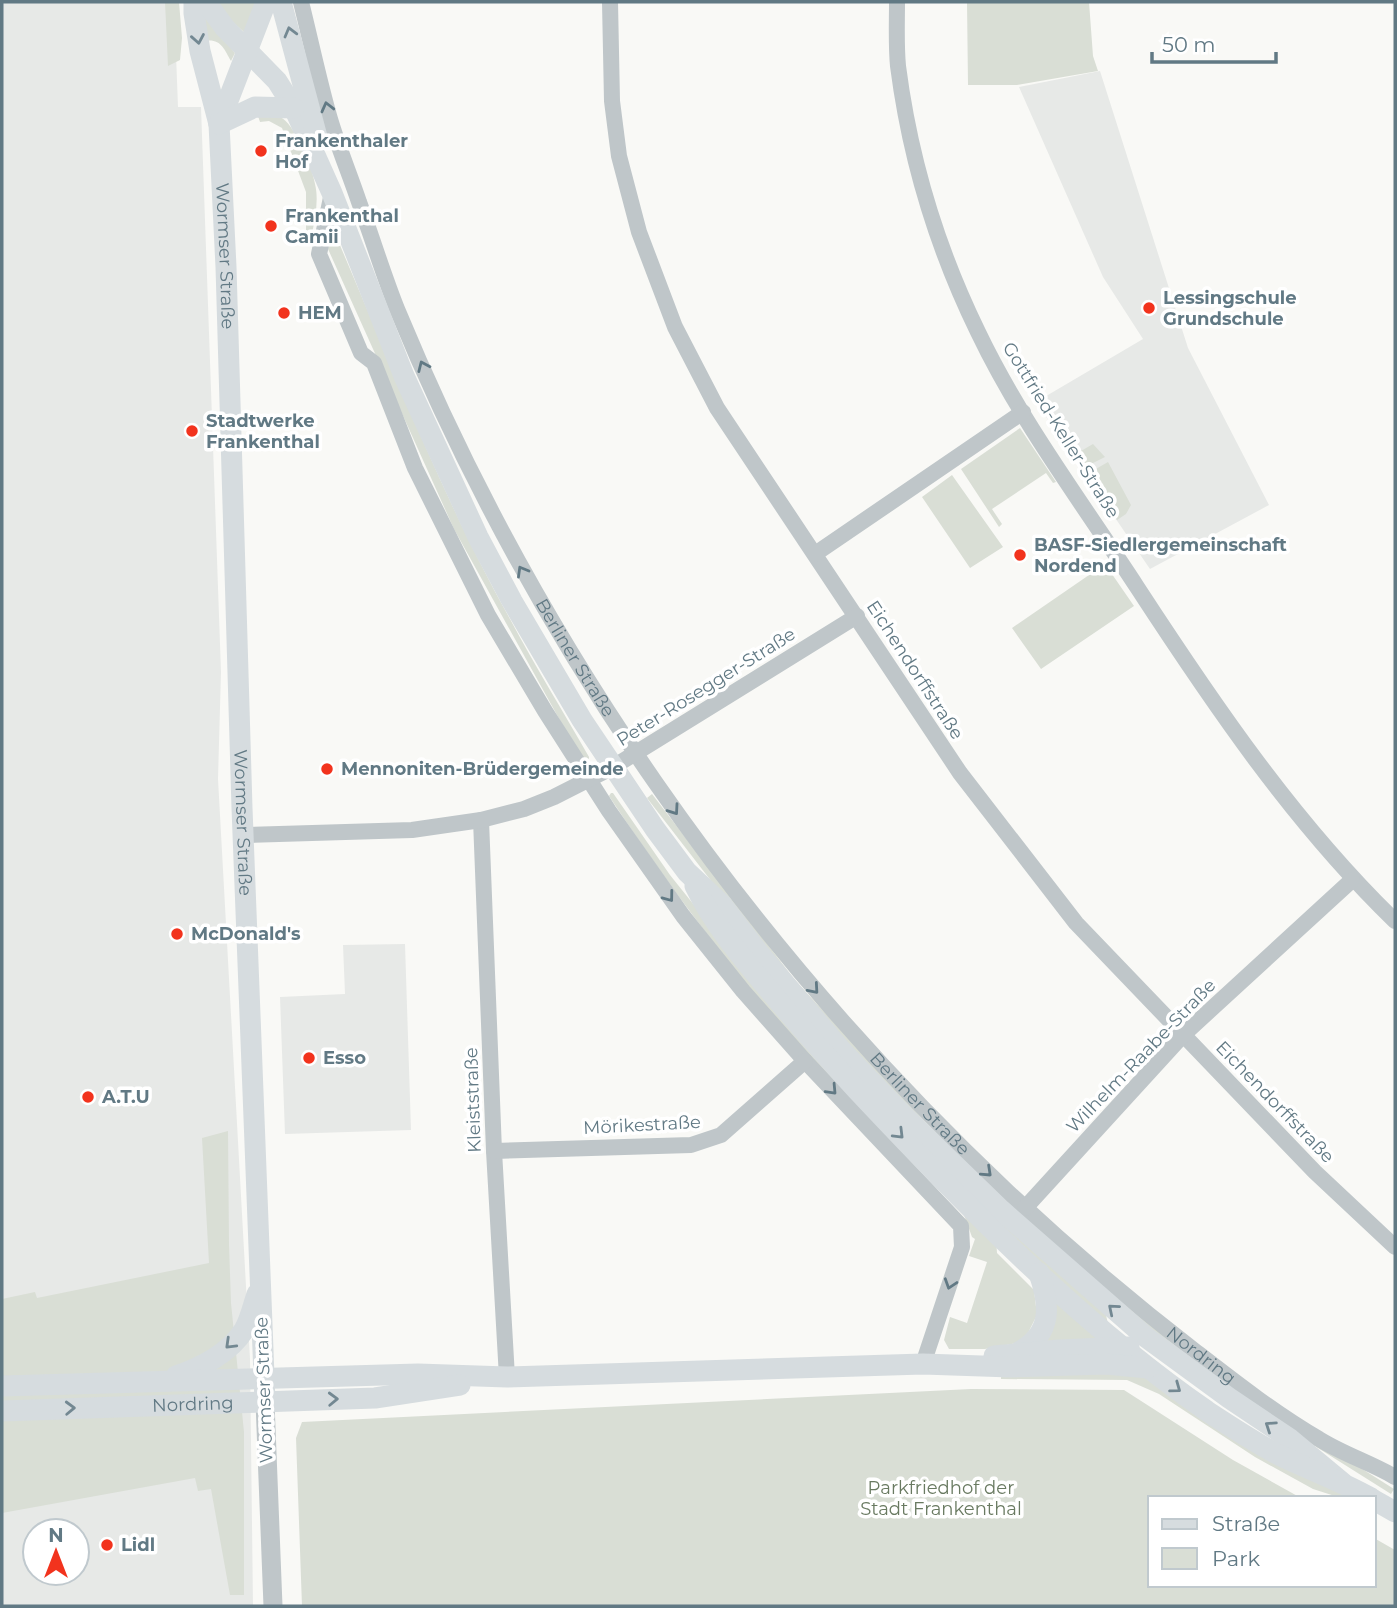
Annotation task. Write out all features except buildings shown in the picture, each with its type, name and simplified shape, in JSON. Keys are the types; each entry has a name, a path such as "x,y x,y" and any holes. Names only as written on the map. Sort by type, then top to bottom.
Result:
{"main road":[{"name":"Wormser Straße","path":"194,2 200,51 219,124 227,280 243,835 265,1402"},
{"path":"206,2 225,28 277,80 294,108"},
{"name":"Wormser Straße","path":"219,124 266,2"},
{"name":"Berliner Straße","path":"281,2 332,193"},
{"path":"219,124 255,107 294,108"},
{"name":"Berliner Straße","path":"294,108 332,193 404,376 473,525 512,601 613,767 687,872 709,914 788,1013 891,1126 1001,1235"},
{"name":"Berliner Straße","path":"687,872 722,905 758,953 851,1060 903,1115 1001,1210"},
{"name":"Nordring","path":"1001,1210 1048,1254 1166,1352 1290,1439 1343,1483"},
{"name":"Nordring","path":"1001,1235 1122,1347 1149,1368 1251,1439 1367,1496"},
{"path":"1019,1352 1030,1346 1040,1334 1047,1316 1045,1292 1038,1270"},
{"path":"160,1380 203,1365 229,1347 243,1331 261,1284"},
{"name":"Nordring","path":"952,1363 1019,1352 1144,1347 1166,1352"},
{"name":"Nordring","path":"2,1386 418,1374 507,1377 952,1363 1011,1367 1118,1364 1149,1368"},
{"name":"Nordring","path":"2,1411 376,1398 507,1377"},
{"name":"Nordring","path":"1376,1501 1395,1511"}],"street":[{"name":"Berliner Straße","path":"301,2 330,117 396,306 458,445 508,545 579,669 635,754 740,900 791,962 940,1128 1025,1208"},
{"name":"Eichendorffstraße","path":"610,2 612,101 619,156 639,232 674,327 718,408 960,773 1076,923 1315,1172 1395,1247"},
{"name":"Gottfried-Keller-Straße","path":"897,2 898,63 911,143 938,239 978,333 1023,412 1204,689 1274,785 1352,880 1395,921"},
{"name":"Berliner Straße","path":"332,193 319,254 361,352 374,363 415,468 449,539 488,615 545,710 589,780 683,916 743,991 805,1061 957,1219 963,1234 962,1248 923,1364"},
{"path":"815,554 1023,412"},
{"name":"Peter-Rosegger-Straße","path":"243,835 412,830 481,820 534,805 613,767 856,616"},
{"name":"Kleiststraße","path":"481,820 494,1151 507,1377"},
{"name":"Wilhelm-Raabe-Straße","path":"1025,1208 1183,1035 1352,880"},
{"name":"Mörikestraße","path":"494,1151 701,1143 729,1129 805,1061"},
{"name":"Nordring","path":"1025,1208 1091,1268 1230,1378 1321,1441 1368,1461 1395,1477"},
{"name":"Wormser Straße","path":"265,1402 272,1606"}],"shaded area":[{"path":"2,2 174,2 178,107 201,107 221,672 218,779 250,1359 253,1606 2,1606"},
{"name":"Lessingschule Grundschule","path":"1100,71 1188,348 1269,505 1150,569 1036,402 1143,339 1103,277 1019,87"},
{"path":"405,944 411,1130 285,1134 280,997 345,994 343,945"}],"green space":[{"path":"165,2 179,2 182,38 180,60 168,66"},
{"path":"217,2 257,2 245,33 226,16"},
{"path":"967,2 1089,2 1093,56 1098,71 1017,85 968,85"},
{"path":"203,15 235,53 231,61 218,43 204,41"},
{"path":"258,116 280,117 291,128 302,147 316,190 312,234 306,232 306,192 282,128 269,121 260,122"},
{"path":"334,238 339,243 463,527 520,637 589,757 589,762 583,762 454,529 328,249 329,241"},
{"path":"1020,428 1056,482 1053,483 1046,473 992,509 1002,524 999,527 961,469"},
{"path":"1093,444 1105,457 1083,468 1074,455"},
{"path":"1108,462 1131,505 1126,514 1117,520 1087,474"},
{"path":"952,475 1003,547 970,568 922,497"},
{"path":"1105,564 1134,606 1041,669 1012,628"},
{"path":"611,793 670,875 722,940 996,1238 997,1253 1034,1290 1037,1315 1028,1333 1017,1343 985,1349 949,1349 944,1340 950,1317 967,1323 987,1262 969,1256 975,1239 964,1215 828,1077 776,1020 660,870 609,796"},
{"path":"652,794 794,979 925,1122 986,1182 1234,1388 1394,1489 1391,1494 1261,1412 1139,1321 983,1186 790,983 647,798"},
{"path":"228,1131 231,1303 244,1432 244,1595 230,1595 211,1489 198,1491 195,1478 2,1513 2,1299 35,1292 37,1298 209,1263 202,1138"},
{"path":"935,1165 1105,1310 1109,1329"},
{"path":"1051,1290 1099,1341 1042,1343"},
{"path":"1001,1369 1139,1374 1348,1496 1335,1496 1313,1489 1255,1457 1159,1394 1127,1380 1001,1379"},
{"name":"Parkfriedhof der Stadt Frankenthal","path":"971,1389 1124,1390 1233,1460 1297,1496 1148,1496 1148,1587 1376,1587 1376,1539 1395,1550 1395,1606 302,1606 296,1438 302,1422"}],"place":[{"name":"Frankenthaler Hof","path":"261,151"},
{"name":"Frankenthal Camii","path":"271,226"},
{"name":"Lessingschule Grundschule","path":"1149,308"},
{"name":"HEM","path":"284,313"},
{"name":"Stadtwerke Frankenthal","path":"192,431"},
{"name":"BASF-Siedlergemeinschaft Nordend","path":"1020,555"},
{"name":"Mennoniten-Brüdergemeinde","path":"327,769"},
{"name":"McDonald's","path":"177,934"},
{"name":"Esso","path":"309,1058"},
{"name":"A.T.U","path":"88,1097"},
{"name":"Lidl","path":"107,1545"}]}
